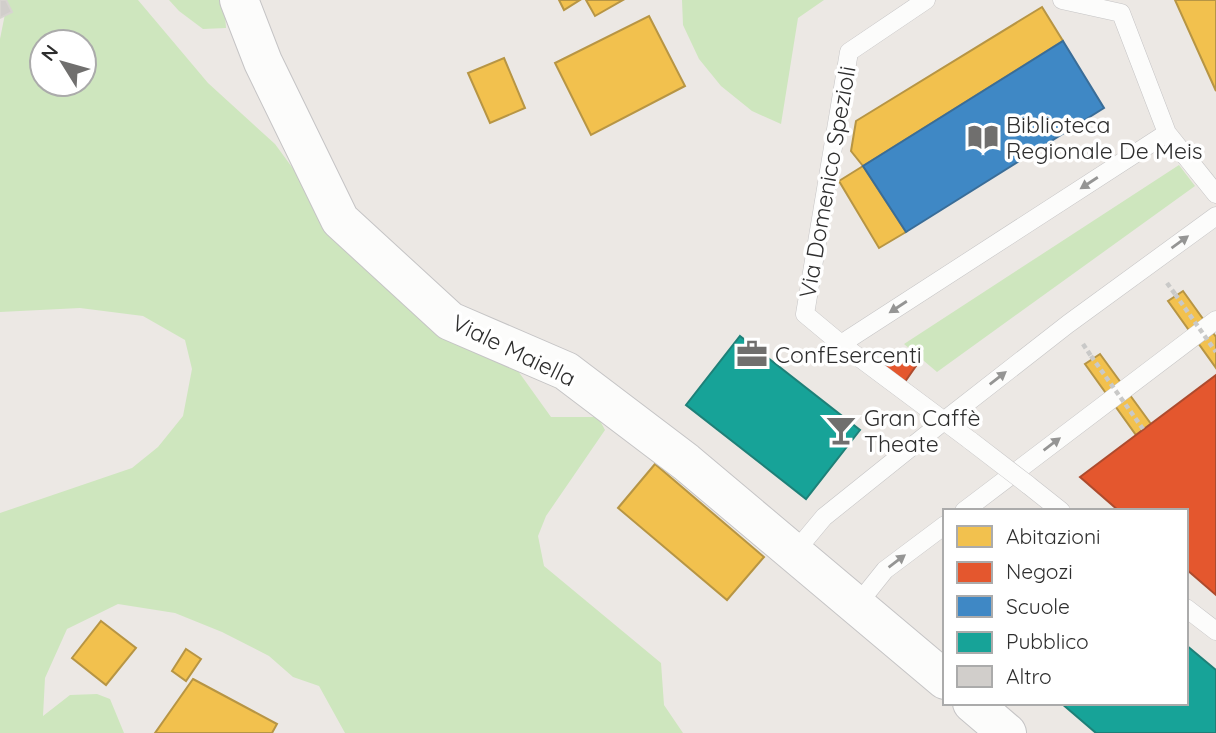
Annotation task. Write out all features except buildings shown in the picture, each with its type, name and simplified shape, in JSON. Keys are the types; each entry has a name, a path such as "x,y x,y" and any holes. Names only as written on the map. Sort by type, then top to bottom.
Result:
{"main road":[{"name":"Viale Maiella","path":"239,0 263,62 340,220 450,321 566,372 686,462 943,678"},
{"path":"974,705 1007,733"}],"lane":[{"name":"Via Domenico Spezioli","path":"926,0 849,52 805,314 1059,509"},
{"path":"1062,0 1121,13 1167,133 1216,194"},
{"path":"841,344 1167,133"},
{"path":"794,553 824,517 945,420 1068,324 1216,216"},
{"path":"967,509 1216,320"},
{"path":"857,605 885,570 943,526"},
{"path":"1188,610 1216,631"}],"path":[{"path":"1175,294 1216,352"},
{"path":"1091,356 1143,429"}],"green space":[{"path":"5,0 138,0 208,83 275,144 330,219 518,371 551,417 598,417 605,430 546,516 538,536 544,566 661,663 664,705 683,733 345,733 319,686 293,677 269,656 222,632 175,613 118,604 67,629 45,678 43,716 70,695 97,694 110,699 124,733 0,733 0,513 132,468 158,447 183,416 192,369 185,340 143,316 80,308 0,312 0,39"},
{"path":"169,0 224,0 226,28 203,29"},
{"path":"682,0 824,0 798,18 781,124 752,111 721,86 699,59 683,25"},
{"path":"1179,165 1195,186 937,372 904,344"}],"place":[{"name":"Biblioteca Regionale De Meis","path":"983,137"},
{"name":"ConfEsercenti","path":"752,354"},
{"name":"Gran Caffè Theate","path":"841,430"}]}
